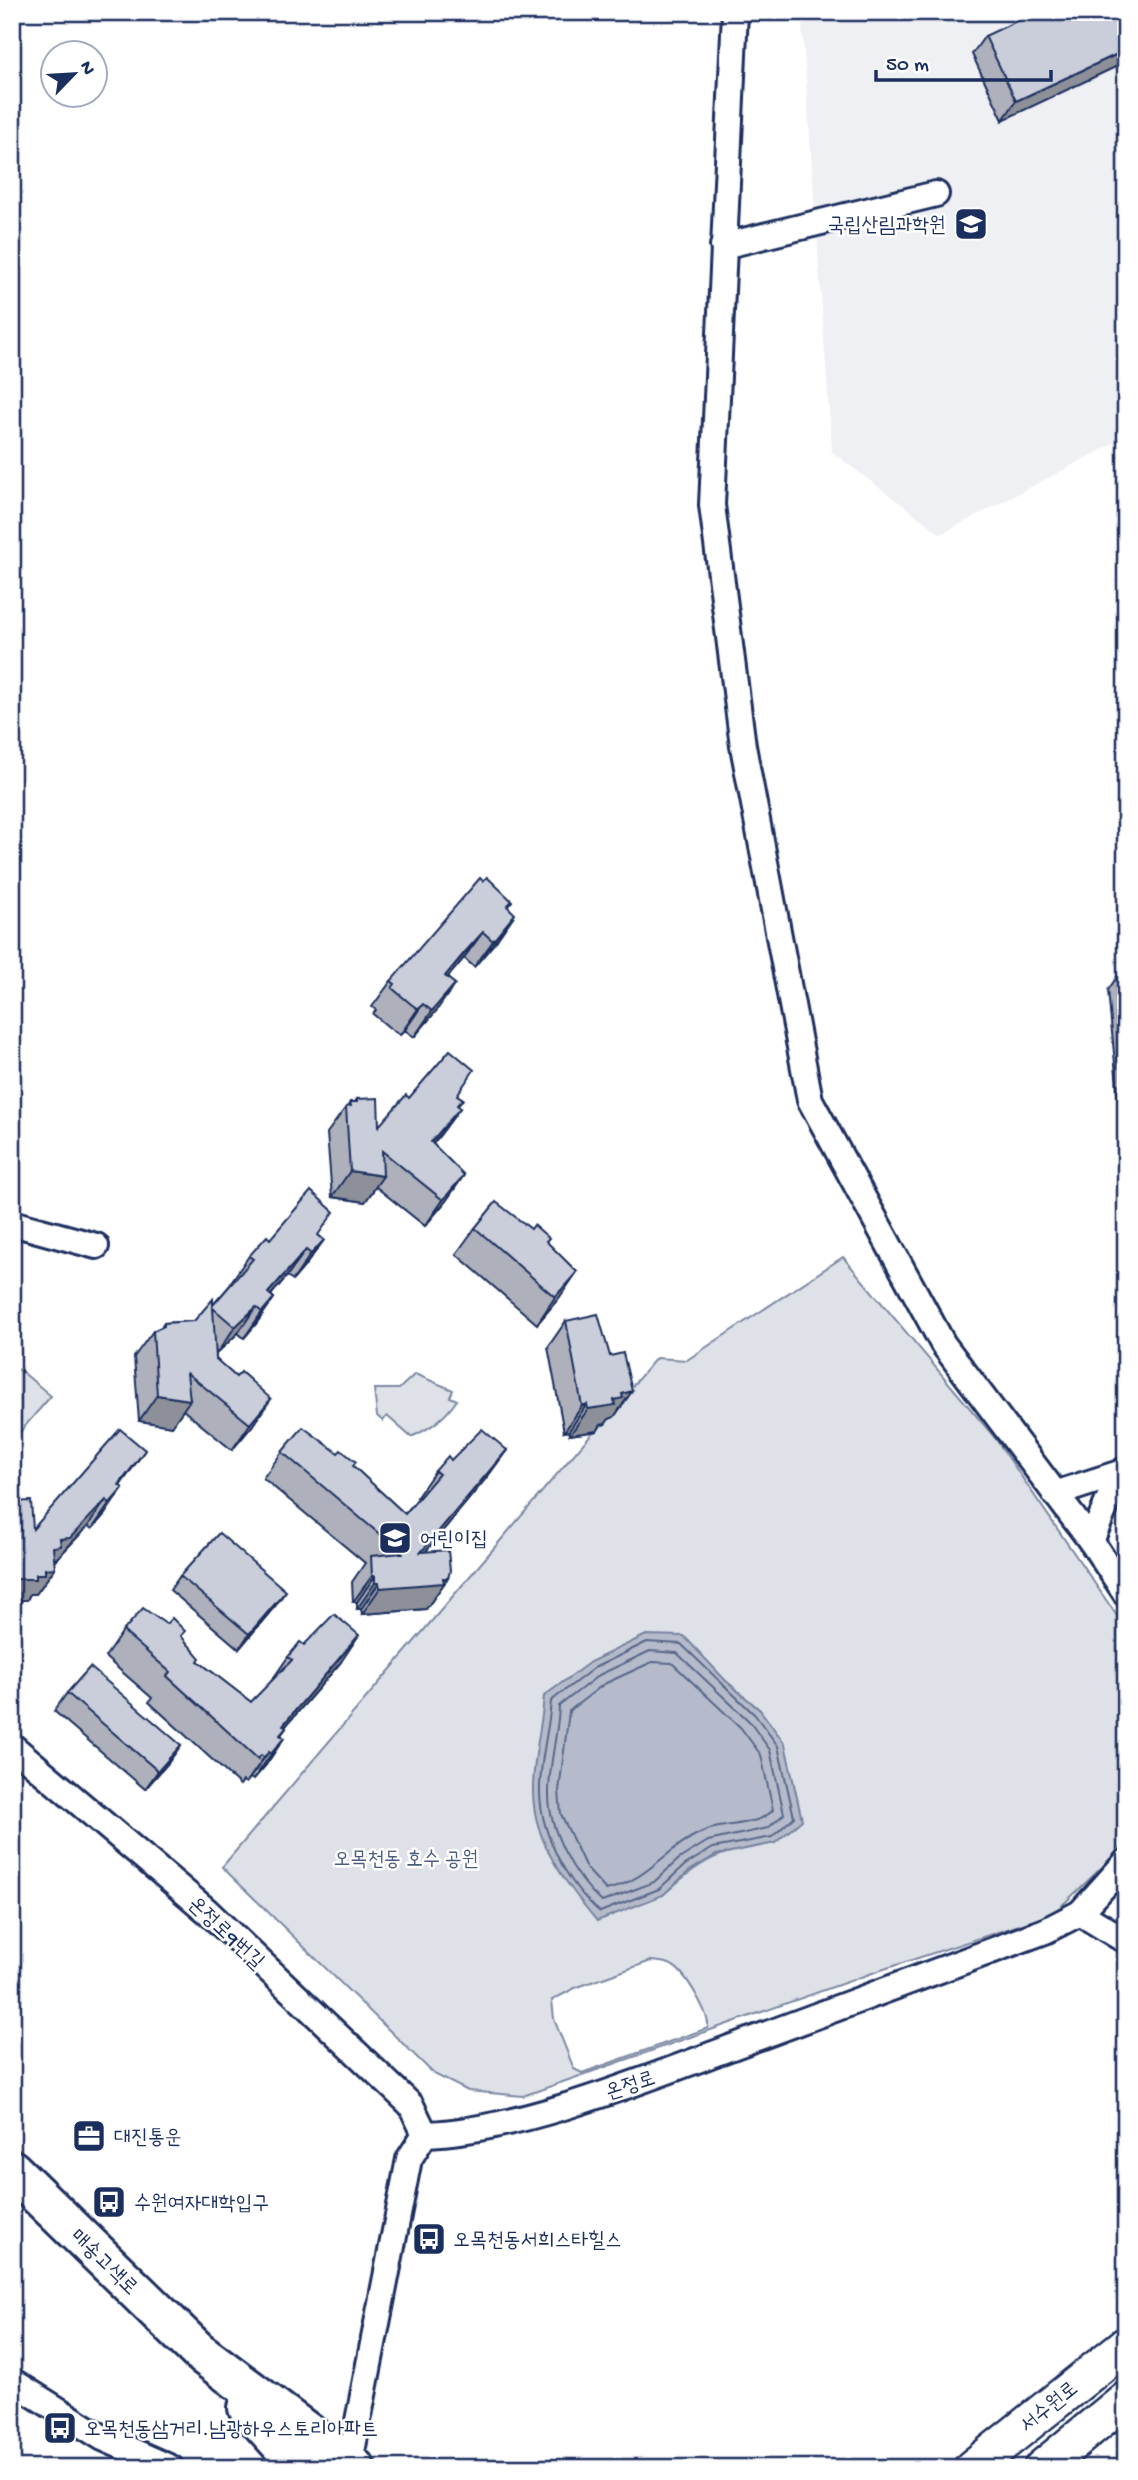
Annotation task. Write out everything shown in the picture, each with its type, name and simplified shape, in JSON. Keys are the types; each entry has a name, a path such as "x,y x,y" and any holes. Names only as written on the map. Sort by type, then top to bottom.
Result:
{"main road":[{"name":"매송고색로","path":"12,2170 198,2351 302,2468"},
{"name":"매송고색로","path":"198,2351 349,2466"}],"street":[{"path":"735,12 712,505 743,746 810,1100 943,1345 1091,1541 1126,1594"},
{"path":"723,246 936,194"},
{"path":"12,1223 96,1247"},
{"path":"1055,1494 1123,1471"},
{"path":"1091,1541 1123,1471"},
{"name":"온정로9번길","path":"12,1746 207,1911 411,2105 425,2134"},
{"name":"온정로","path":"425,2134 448,2133 524,2117 649,2078 1045,1931 1080,1913 1126,1862"},
{"path":"1080,1913 1126,1941"},
{"path":"349,2466 409,2159 425,2134"},
{"name":"서수원로","path":"972,2468 1126,2345"},
{"path":"12,2381 103,2438 171,2468"},
{"name":"서수원로","path":"1042,2468 1126,2399"}],"shaded area":[{"name":"국립산림과학원","path":"801,12 1126,12 1126,437 941,534 832,452"}],"green space":[{"name":"오목천동 호수 공원","path":"843,1257 995,1438 1126,1629 1126,1840 1121,1849 1053,1914 881,1970 523,2096 468,2091 434,2074 222,1867 656,1358 687,1360","holes":["726,1681 760,1710 775,1843 740,1849 714,1858 690,1872 663,1895 542,1730 544,1696","651,1961 671,1965 684,1977 701,2005 708,2028 582,2073 574,2069 554,2019 552,2000 575,1988"]},
{"path":"12,1368 20,1370 51,1396 12,1441"},
{"path":"415,1374 453,1390 450,1397 457,1400 437,1422 411,1437 387,1416 383,1421 377,1416 374,1389 399,1389"}],"water":[{"path":"646,1635 684,1636 726,1681 760,1710 785,1744 802,1820 775,1843 716,1855 689,1871 663,1895 597,1921 563,1877 539,1829 533,1793 544,1696 590,1662"}],"building":[{"path":"1036,12 1126,12 1126,50 1016,101 985,36"},
{"path":"487,877 512,901 507,906 515,914 493,941 483,932 465,952 445,976 455,984 432,1011 423,1004 418,1009 392,988 395,984 391,981 480,878 483,881"},
{"path":"1121,971 1126,971 1126,1020"},
{"path":"450,1050 474,1070 457,1095 463,1099 457,1105 460,1108 431,1142 464,1175 443,1200 382,1151 383,1176 350,1171 346,1107 351,1106 350,1102 378,1098 379,1126 406,1095 409,1098"},
{"path":"311,1191 334,1212 318,1235 324,1240 311,1254 306,1250 268,1293 274,1298 262,1312 256,1307 235,1327 213,1308 216,1359 236,1377 241,1372 271,1399 250,1424 187,1373 190,1400 157,1395 153,1331 164,1326 164,1323 194,1321 213,1299 213,1305 253,1259 249,1256 267,1236 270,1239"},
{"path":"496,1202 531,1229 534,1225 549,1238 546,1241 577,1272 555,1297 475,1228"},
{"path":"598,1314 610,1356 623,1353 632,1391 622,1394 623,1398 614,1400 615,1405 588,1409 587,1404 582,1406 566,1321"},
{"path":"303,1427 338,1453 341,1450 356,1462 353,1466 405,1514 439,1474 435,1471 448,1456 451,1460 482,1429 507,1450 421,1552 448,1550 450,1571 448,1578 443,1578 444,1583 380,1588 379,1583 375,1583 371,1556 402,1553 282,1452"},
{"path":"120,1429 145,1450 119,1485 123,1488 110,1503 106,1500 70,1538 60,1539 61,1546 53,1547 55,1568 45,1569 45,1574 36,1574 36,1579 12,1579 12,1502 31,1501 33,1529"},
{"path":"219,1533 286,1591 249,1634 180,1576"},
{"path":"143,1608 166,1624 172,1618 185,1631 181,1636 200,1658 198,1661 251,1702 292,1660 288,1657 300,1642 304,1645 334,1614 359,1635 283,1725 286,1728 280,1735 284,1738 271,1754 269,1752 264,1757 261,1755 258,1759 167,1676 170,1672 123,1631"},
{"path":"90,1667 181,1745 158,1771 67,1693"}],"place":[{"name":"국립산림과학원","path":"971,224"},
{"name":"어린이집","path":"395,1538"},
{"name":"대진통운","path":"89,2136"},
{"name":"수원여자대학입구","path":"109,2202"},
{"name":"오목천동서희스타힐스","path":"429,2239"},
{"name":"오목천동삼거리.남광하우스토리아파트","path":"60,2428"}]}
